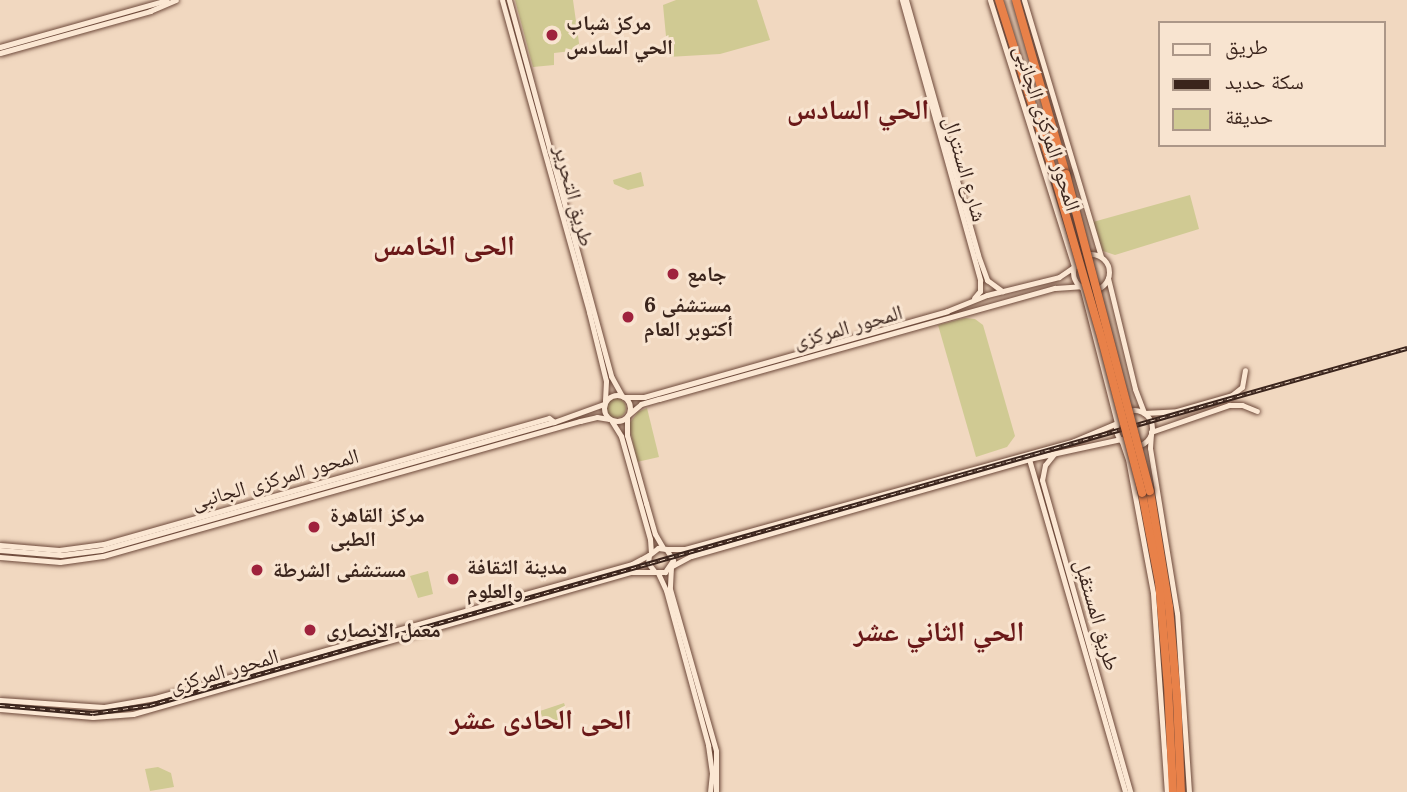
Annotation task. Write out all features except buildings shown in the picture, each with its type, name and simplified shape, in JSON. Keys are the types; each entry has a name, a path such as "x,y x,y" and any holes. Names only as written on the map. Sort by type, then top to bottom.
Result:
{"highway":[{"path":"999,0 1055,178 1146,492 1158,582 1170,712 1173,792"},
{"path":"1016,0 1066,174 1146,492 1169,607 1177,685 1181,792"},
{"path":"1163,726 1170,712"}],"main road":[{"path":"0,53 137,12 167,0"},
{"path":"137,12 149,13 176,0"},
{"name":"طريق التحرير","path":"502,0 513,24 610,383 623,397"},
{"name":"طريق التحرير","path":"509,0 509,13"},
{"name":"شارع السنترال","path":"904,0 978,256 989,282"},
{"name":"شارع السنترال","path":"904,0 981,288"},
{"name":"المحور المركزى الجانبى","path":"989,0 1074,266"},
{"name":"المحور المركزى الجانبى","path":"1024,0 1101,257"},
{"path":"0,47 127,15"},
{"name":"طريق التحرير","path":"559,188 574,224 592,295 610,383 604,402"},
{"path":"1069,248 1076,250 1090,246 1094,237"},
{"path":"1167,792 1153,593 1128,458 1090,313 1082,286 1075,279 1074,266 1085,255 1101,257 1108,266 1113,308 1144,414 1150,422 1151,454 1177,613 1189,792"},
{"name":"المحور المركزى","path":"817,351 969,302 1052,279 1074,266"},
{"path":"1082,286 1098,288 1108,278"},
{"path":"1052,279 1055,288"},
{"path":"969,302 981,288 987,289 989,282 1005,291"},
{"name":"المحور المركزى","path":"623,397 644,397 1055,288 1082,286"},
{"path":"1090,313 1100,306 1113,308"},
{"name":"المحور المركزى","path":"627,416 645,402 723,383 804,354"},
{"path":"650,554 665,549 685,549 840,502 1099,432 1117,423 1128,411 1163,414 1201,405 1236,392 1244,383 1245,370"},
{"path":"563,423 614,395 623,397 630,405 627,416 628,439 643,504 650,554 649,566 656,572 666,590 708,745 712,773 710,792"},
{"path":"604,402 604,412 621,436 655,534 672,555 670,589 716,751 716,792"},
{"path":"656,572 692,558 914,495 1029,459 1121,439 1128,444 1139,444 1151,432 1234,404 1257,411"},
{"path":"1201,405 1204,408 1202,413"},
{"path":"2,549 23,553 74,554 354,487 563,423 594,417 618,422 627,416"},
{"name":"المحور المركزى الجانبى","path":"2,549 70,549 104,544 251,501 465,444 549,418 563,423"},
{"path":"1099,432 1101,442"},
{"path":"506,448 511,440"},
{"path":"0,557 32,561 75,561 108,555 263,510 352,479 430,463 465,444"},
{"path":"1128,458 1139,451 1151,454"},
{"name":"طريق المستقبل","path":"1057,452 1045,466 1042,480 1130,792"},
{"name":"طريق المستقبل","path":"1029,459 1125,792"},
{"path":"370,474 370,478 377,479"},
{"path":"352,479 358,479 354,487"},
{"path":"251,501 263,510"},
{"path":"280,512 288,504"},
{"path":"120,544 136,533"},
{"path":"2,549 15,554 15,559"},
{"path":"23,553 22,557 32,561"},
{"name":"المحور المركزى","path":"0,700 110,706 165,696 272,663 632,564 650,554"},
{"path":"108,555 118,557"},
{"name":"المحور المركزى","path":"0,709 88,716 127,715 491,614 631,572 656,572"},
{"path":"301,657 304,666"}],"green space":[{"name":"مركز شباب الحي السادس","path":"515,0 573,0 580,50 554,53 554,65 533,67"},
{"path":"676,0 757,0 770,40 720,54 668,57 663,5"},
{"path":"641,172 644,186 628,190 614,184 613,180"},
{"path":"1190,195 1199,229 1115,255 1103,251 1093,222"},
{"path":"965,318 975,319 983,325 1015,436 1007,447 976,457 938,325"},
{"path":"616,398 623,401 626,408 623,415 616,418 609,415 606,408 609,401"},
{"path":"647,408 659,457 637,462 629,424 638,412"},
{"path":"428,571 433,594 418,598 410,576"},
{"path":"564,703 572,726 543,719 540,711"},
{"path":"158,767 171,773 174,787 150,791 145,769"}],"railway":[{"path":"0,705 93,713 150,705 1407,348"}],"place":[{"name":"مركز شباب الحي السادس","path":"552,35"},
{"name":"جامع","path":"673,274"},
{"name":"مستشفى 6 أكتوبر العام","path":"628,317"},
{"name":"مركز القاهرة الطبى","path":"314,527"},
{"name":"مستشفى الشرطة","path":"257,570"},
{"name":"مدينة الثقافة والعلوم","path":"453,579"},
{"name":"معمل الانصارى","path":"310,630"}],"district":[{"name":"الحي السادس","path":"858,109"},
{"name":"الحى الخامس","path":"444,245"},
{"name":"الحي الثاني عشر","path":"939,631"},
{"name":"الحى الحادى عشر","path":"541,719"}]}
